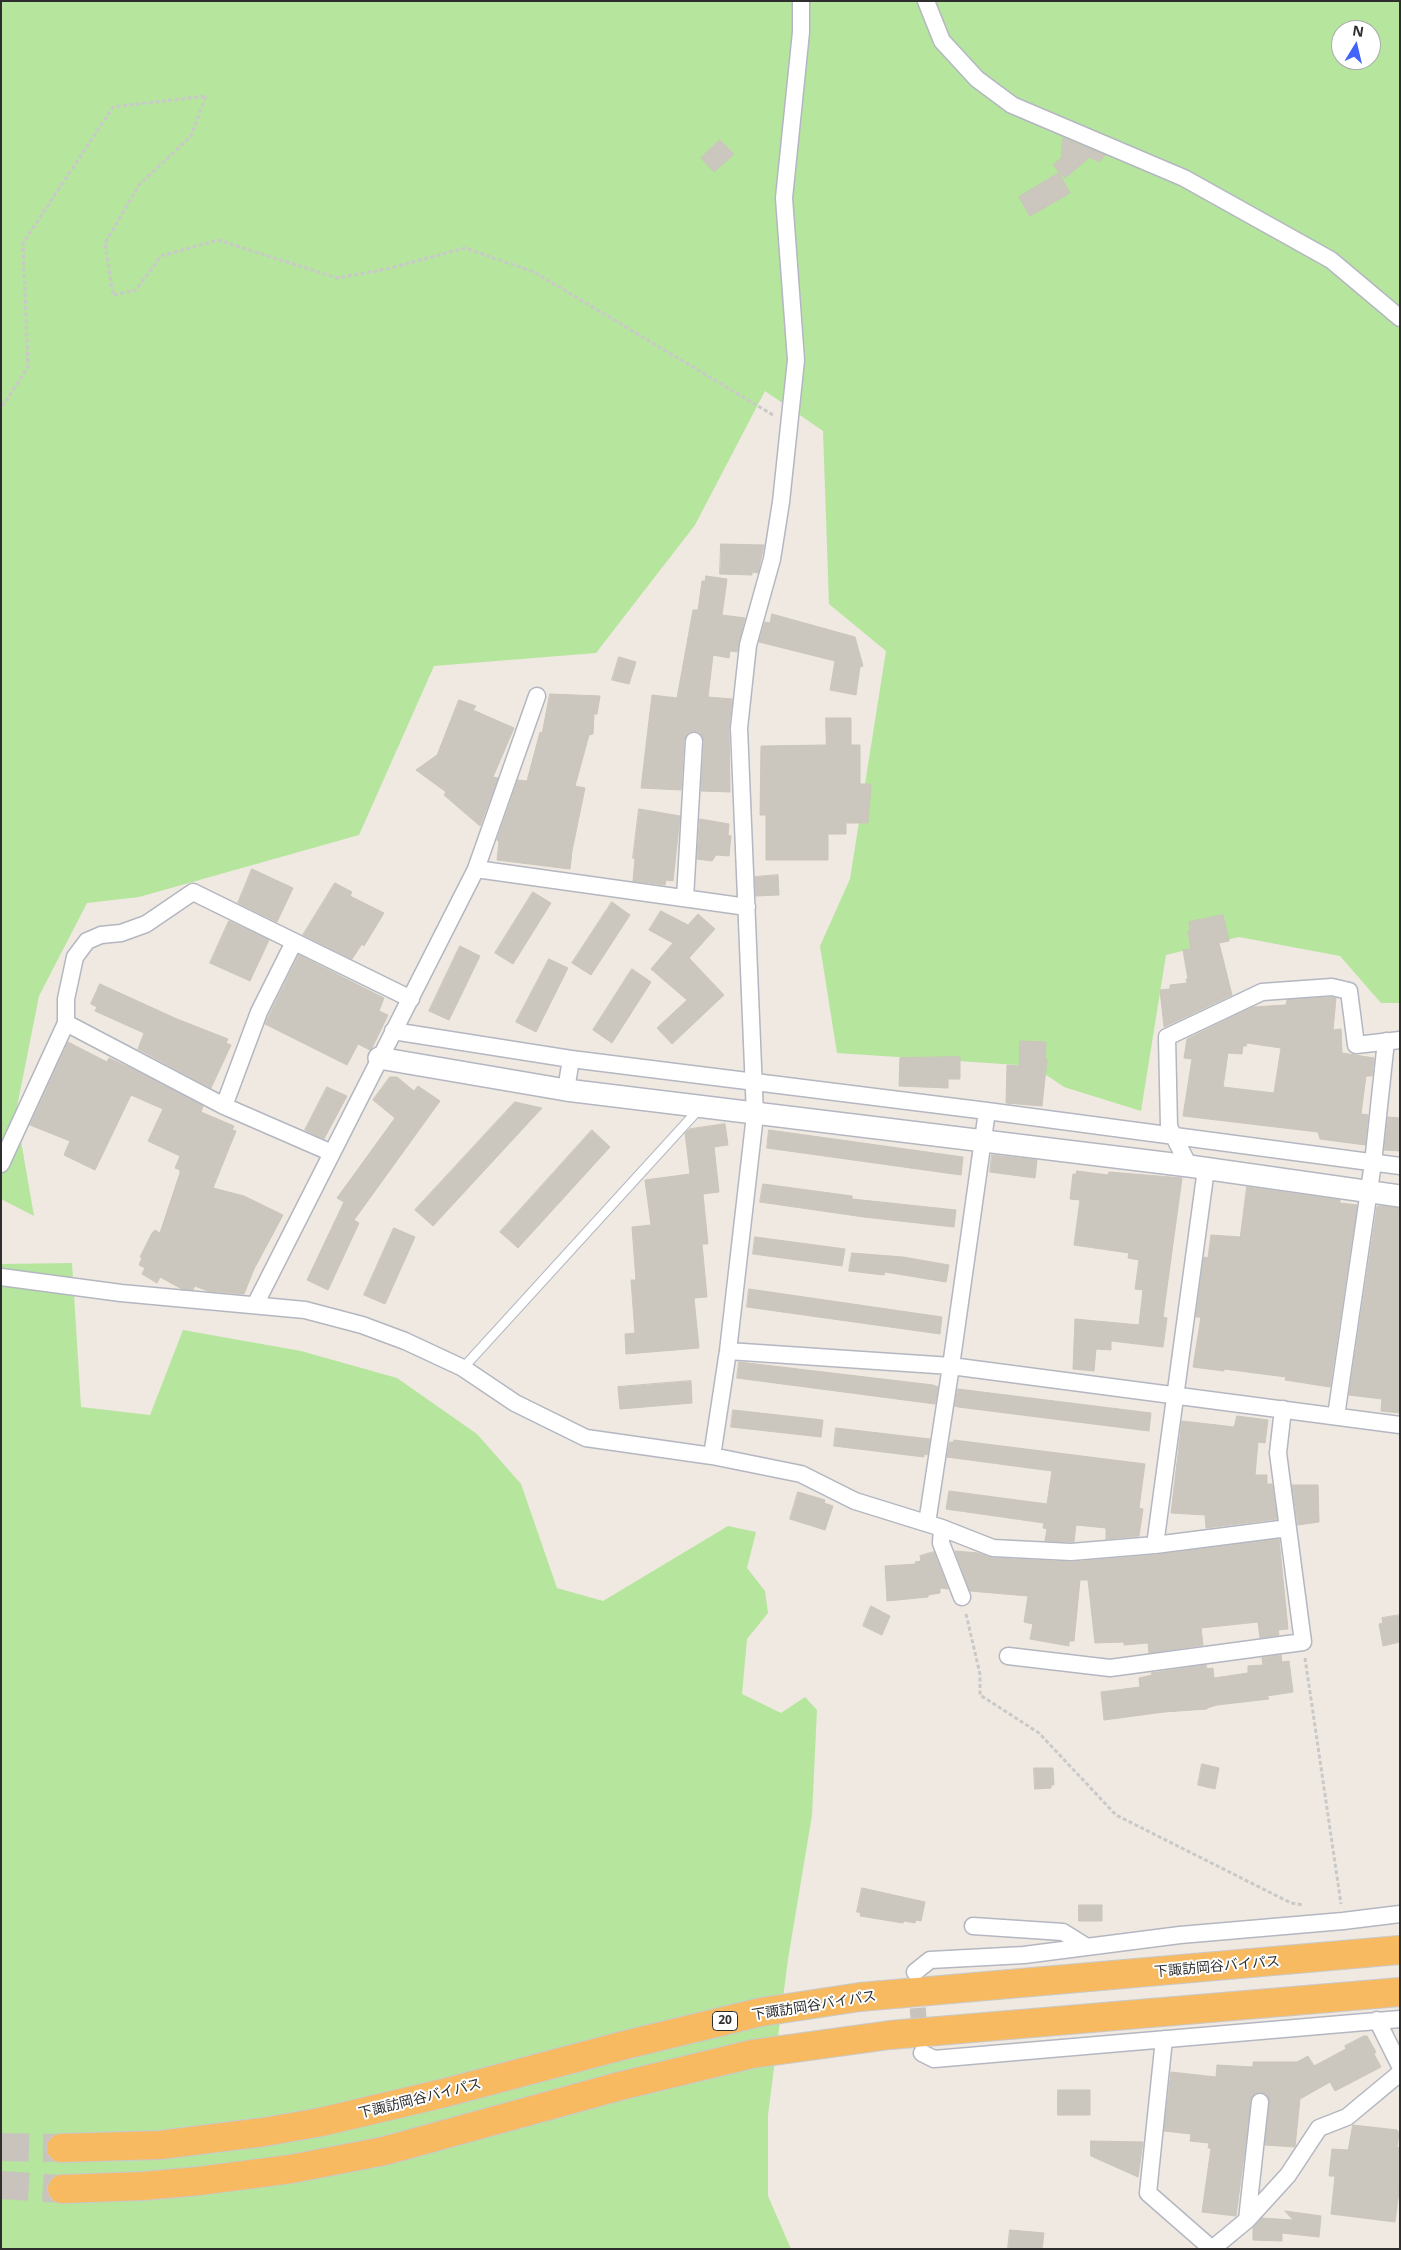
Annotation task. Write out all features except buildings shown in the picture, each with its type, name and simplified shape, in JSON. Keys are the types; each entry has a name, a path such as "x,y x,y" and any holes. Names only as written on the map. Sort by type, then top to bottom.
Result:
{"highway":[{"name":"下諏訪岡谷バイパス","path":"61,2148 160,2145 264,2132 321,2122 444,2093 625,2045 761,2012 860,1997 1400,1950"},
{"path":"62,2189 143,2186 199,2181 291,2169 365,2155 620,2086 752,2054 890,2035 1400,1992"}],"street":[{"path":"712,1456 728,1351 755,1115 739,728 748,645 772,559 781,502 796,360 784,198 801,32 801,1"},
{"path":"926,1 942,41 977,79 1012,105 1184,178 1331,260 1400,318"},
{"path":"255,1306 476,868 537,696"},
{"path":"685,898 694,741"},
{"path":"476,868 746,907"},
{"path":"1,1164 66,1024 66,999 75,957 87,941 101,935 121,933 146,924 193,892 411,999"},
{"path":"224,1106 259,1012 294,942"},
{"path":"1155,1545 1174,1395 1198,1168 1173,1137 1169,1127 1167,1037 1262,992 1332,987 1349,991 1356,1044 1393,1041 1368,1192 1336,1416"},
{"path":"66,1024 224,1106 332,1153"},
{"path":"393,1031 571,1059 987,1111 1400,1166"},
{"path":"379,1058 566,1090 755,1115 1198,1168 1400,1196"},
{"path":"566,1090 571,1059"},
{"path":"962,1597 940,1543 935,1525 951,1366 981,1142 987,1111"},
{"path":"1,1277 121,1292 305,1310 362,1325 405,1341 463,1368 515,1403 586,1438 712,1456 801,1474 855,1501 935,1525 994,1548 1070,1552 1155,1545 1288,1528"},
{"path":"728,1351 951,1366 1283,1408 1400,1425"},
{"path":"1008,1656 1110,1668 1303,1642 1278,1453 1283,1408"},
{"path":"915,1972 930,1960 1024,1954 1087,1947 1339,1912 1400,1914"},
{"path":"973,1926 1063,1932 1087,1947"},
{"path":"922,2053 934,2059 1400,2019"},
{"path":"1377,2020 1400,2066"},
{"path":"1164,2039 1148,2193 1212,2249 1247,2220 1288,2175 1319,2128 1347,2117 1400,2073"},
{"path":"1247,2220 1260,2102"}],"lane":[{"path":"463,1368 700,1108"}],"path":[{"path":"1,404 4,404 28,367 23,243 112,107 206,96 191,136 139,185 105,243 113,295 136,290 160,256 218,240 337,278 387,269 465,248 534,272 789,425"},
{"path":"962,1597 980,1674 980,1695 1038,1733 1116,1815 1291,1904 1308,1905"},
{"path":"1303,1642 1339,1912"}],"green space":[{"path":"1,1 1400,1 1400,1003 1381,1003 1340,956 1239,937 1166,955 1141,1111 1064,1087 1033,1066 837,1053 820,946 850,879 886,651 829,604 823,431 765,391 695,525 596,653 434,666 359,835 139,897 87,903 39,996 16,1112 34,1216 1,1199"},
{"path":"72,1263 81,1407 150,1415 183,1330 301,1351 397,1378 477,1434 521,1484 557,1588 603,1601 728,1526 756,1532 747,1568 765,1591 768,1613 747,1639 742,1694 781,1713 805,1697 817,1710 812,1815 788,1959 768,2115 768,2196 791,2249 1,2249 1,1264"}],"tunnel":[{"path":"916,1984 920,2039"},
{"path":"1,2147 61,2148"},
{"path":"1,2185 62,2189"}]}
